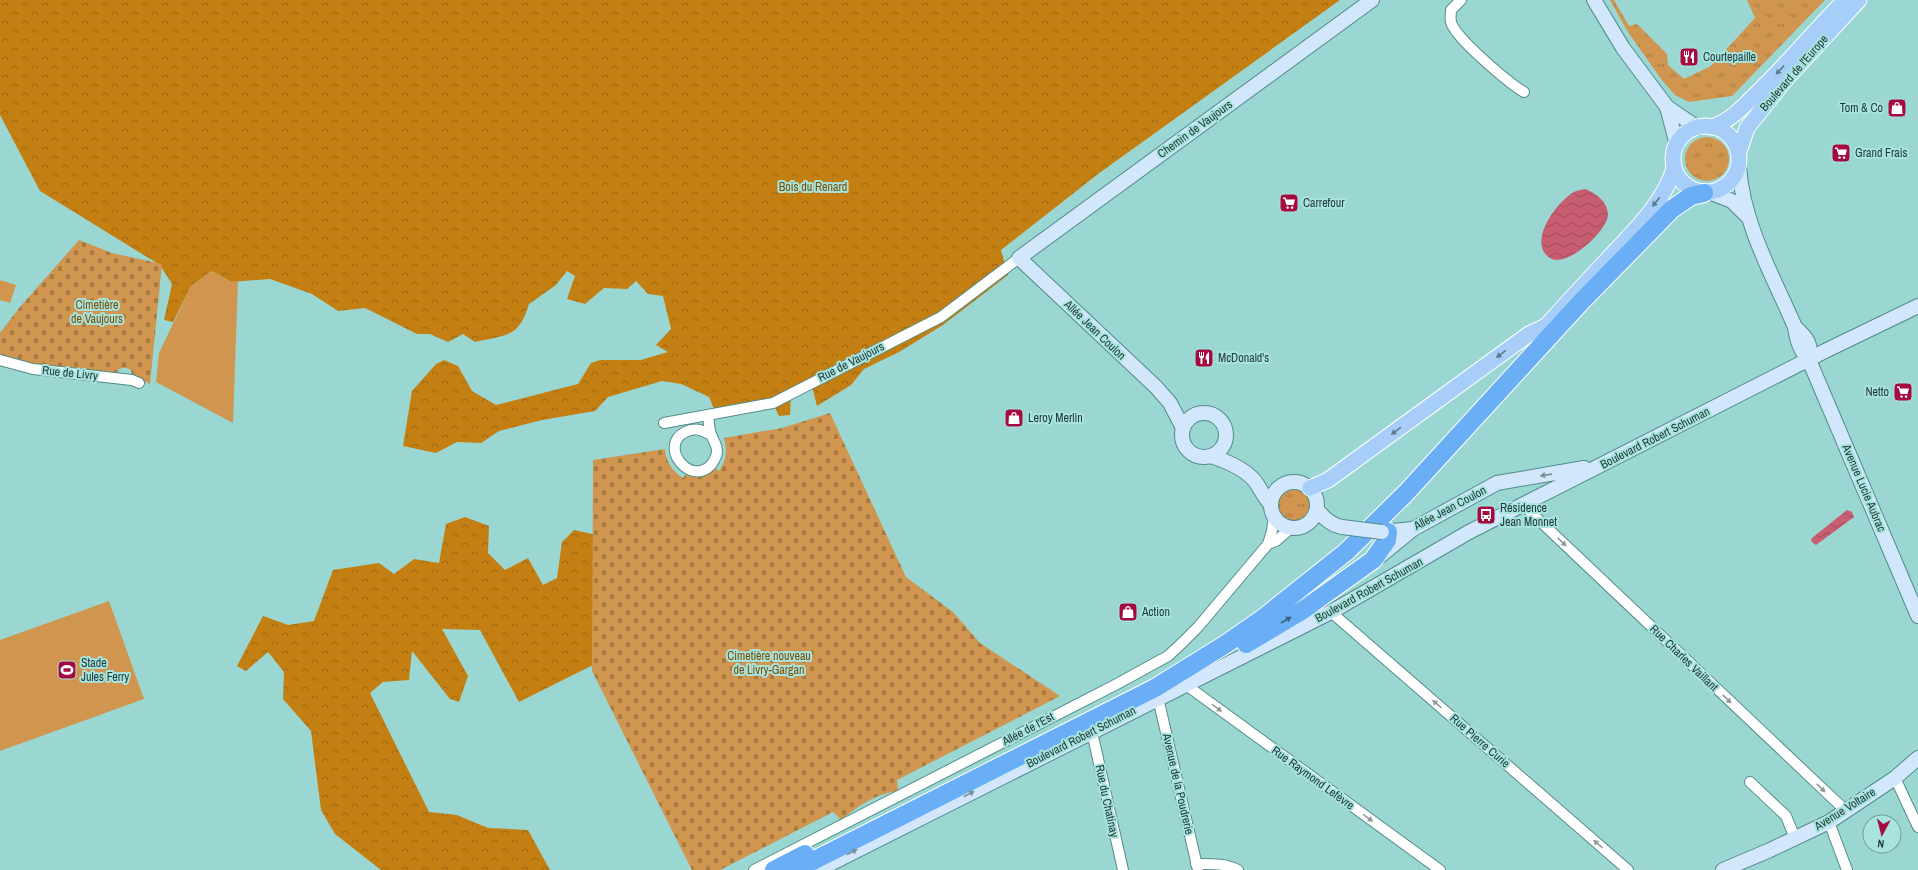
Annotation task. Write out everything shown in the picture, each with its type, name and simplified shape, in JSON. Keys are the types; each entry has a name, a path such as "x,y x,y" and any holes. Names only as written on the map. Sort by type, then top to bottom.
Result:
{"highway":[{"path":"795,870 1108,712 1189,668 1262,619 1346,552 1406,493 1581,302 1672,209 1691,196 1707,193"},
{"path":"774,870 1143,682 1183,660 1256,611 1335,548 1393,492 1546,326"},
{"path":"1189,668 1202,667 1304,610 1373,560 1387,540 1385,532"}],"main road":[{"name":"Boulevard de l'Europe","path":"1705,127 1723,123 1737,113 1780,71 1845,0"},
{"name":"Boulevard de l'Europe","path":"1739,152 1747,128 1787,78 1859,0"},
{"path":"1705,127 1721,130 1729,135 1739,152 1739,167 1735,177 1728,185 1719,190 1707,193 1694,190 1685,185 1678,177 1674,168 1673,156 1677,145 1689,131 1705,127"},
{"path":"1310,488 1328,480 1450,393 1529,334 1546,326 1630,235 1663,194 1671,179 1674,168"}],"street":[{"name":"Chemin de Vaujours","path":"1018,258 1372,0"},
{"path":"1460,0 1451,10 1451,22 1457,34 1512,85 1524,92"},
{"path":"1594,0 1623,48 1667,107 1677,145"},
{"path":"1667,107 1705,127"},
{"name":"Avenue Lucie Aubrac","path":"1739,167 1740,182 1747,216 1796,328 1806,336 1811,348 1809,360 1918,616"},
{"name":"Avenue Lucie Aubrac","path":"1707,193 1732,201 1747,216"},
{"name":"Allée Jean Coulon","path":"1018,258 1035,271 1170,403 1183,428"},
{"name":"Rue de Vaujours","path":"676,441 668,423 773,403 941,317 1018,258"},
{"name":"Boulevard Robert Schuman","path":"818,870 1332,612 1469,532 1918,306"},
{"name":"Rue de Livry","path":"0,360 33,369 132,380 140,383"},
{"name":"Allée Jean Coulon","path":"1170,403 1196,415"},
{"path":"1232,463 1225,443 1226,430 1221,420 1207,413 1190,418 1183,428 1183,441 1190,451 1202,457 1211,456 1232,463 1256,483 1282,525 1298,527 1312,520 1317,509 1317,500 1310,488 1296,482 1289,483 1280,487 1274,495 1273,510"},
{"path":"708,416 711,435 716,443 717,453 714,461 708,467 700,471 689,470 680,464 674,449 676,441 683,433 691,429 701,429 711,435"},
{"path":"1211,456 1220,450 1225,443"},
{"name":"Allée Jean Coulon","path":"1298,527 1330,528 1339,526 1385,532 1413,529 1497,483 1598,466"},
{"path":"1517,479 1530,487 1529,502"},
{"path":"1256,483 1280,487"},
{"name":"Rue Charles Vaillant","path":"1529,502 1845,810"},
{"path":"1317,509 1324,519 1339,526"},
{"name":"Allée de l'Est","path":"754,870 1117,684 1168,656 1198,627 1268,544 1272,531 1273,510"},
{"name":"Allée de l'Est","path":"1268,544 1276,541 1298,527"},
{"path":"1373,560 1382,555 1413,529"},
{"name":"Rue Pierre Curie","path":"1332,612 1628,870"},
{"name":"Rue Raymond Lefèvre","path":"1186,685 1440,870"},
{"name":"Avenue de la Poudrerie","path":"1158,698 1197,867"},
{"name":"Rue du Chatinay","path":"1092,732 1123,870"},
{"name":"Avenue Voltaire","path":"1723,870 1829,822 1895,778 1918,758"},
{"path":"1895,778 1918,827"},
{"path":"1750,782 1786,816 1795,838"},
{"path":"1829,822 1848,870"},
{"path":"1197,867 1217,864 1231,866 1238,870"}],"green space":[{"name":"Bois du Renard","path":"0,0 1340,0 1098,174 1001,250 1008,275 943,325 899,352 864,369 851,385 817,406 811,382 791,393 790,415 779,416 773,403 716,414 709,397 681,384 662,381 608,397 595,411 542,420 499,431 481,443 457,442 436,453 403,446 412,391 436,364 444,360 458,366 472,391 496,405 578,384 591,363 600,360 641,360 668,352 656,345 671,329 663,296 648,294 636,281 627,289 604,288 585,304 567,299 575,276 567,271 556,285 529,304 521,323 510,333 475,342 463,334 448,342 430,334 417,334 365,308 338,311 312,294 270,279 231,282 212,271 191,286 173,322 164,320 172,284 160,265 40,191 0,115"},
{"path":"1610,0 1614,0 1629,26 1637,24 1667,54 1668,65 1684,79 1711,66 1755,18 1747,0 1825,0 1732,96 1689,102 1675,95 1661,79 1628,32"},
{"path":"1707,137 1719,141 1725,147 1729,159 1725,171 1719,177 1707,181 1695,177 1689,171 1685,159 1689,147 1695,141"},
{"name":"Cimetière de Vaujours","path":"79,240 112,253 162,264 150,384 132,375 131,370 126,368 118,370 117,374 41,366 0,356 0,333 20,307"},
{"path":"212,271 231,282 238,281 233,423 156,382 159,353 191,286"},
{"path":"0,280 16,285 10,303 0,300"},
{"name":"Cimetière nouveau de Livry-Gargan","path":"830,413 906,577 953,612 980,643 1060,696 897,780 898,791 867,801 841,820 833,812 720,870 692,870 592,671 593,460 665,449 668,462 683,478 685,475 701,476 715,467 719,471 722,467 726,455 724,438 782,428"},
{"path":"1293,487 1305,492 1310,504 1305,516 1293,521 1281,516 1276,504 1281,492"},
{"path":"465,517 489,526 488,553 505,570 528,558 543,585 557,578 562,542 574,530 606,537 621,651 519,702 480,630 442,629 468,676 459,702 450,699 412,651 409,680 383,682 370,693 429,812 457,815 488,828 528,830 550,870 381,870 335,834 321,810 311,731 283,699 284,672 268,652 246,671 237,666 263,616 288,625 314,621 333,570 379,563 394,574 414,559 439,563 446,524"},
{"name":"Stade Jules Ferry","path":"109,601 144,699 0,751 0,640"}],"water":[{"path":"1585,189 1593,193 1604,202 1608,215 1606,222 1601,230 1586,246 1568,257 1559,260 1552,259 1544,252 1541,244 1547,223 1553,212 1561,203 1576,191"},
{"path":"1847,510 1852,512 1854,517 1816,545 1811,541 1812,538"}],"place":[{"name":"Courtepaille","path":"1689,57"},
{"name":"Tom & Co","path":"1897,108"},
{"name":"Grand Frais","path":"1841,153"},
{"name":"Carrefour","path":"1289,203"},
{"name":"McDonald's","path":"1204,358"},
{"name":"Netto","path":"1903,392"},
{"name":"Leroy Merlin","path":"1014,418"},
{"name":"Résidence Jean Monnet","path":"1486,515"},
{"name":"Action","path":"1128,612"},
{"name":"Stade Jules Ferry","path":"67,670"}]}
